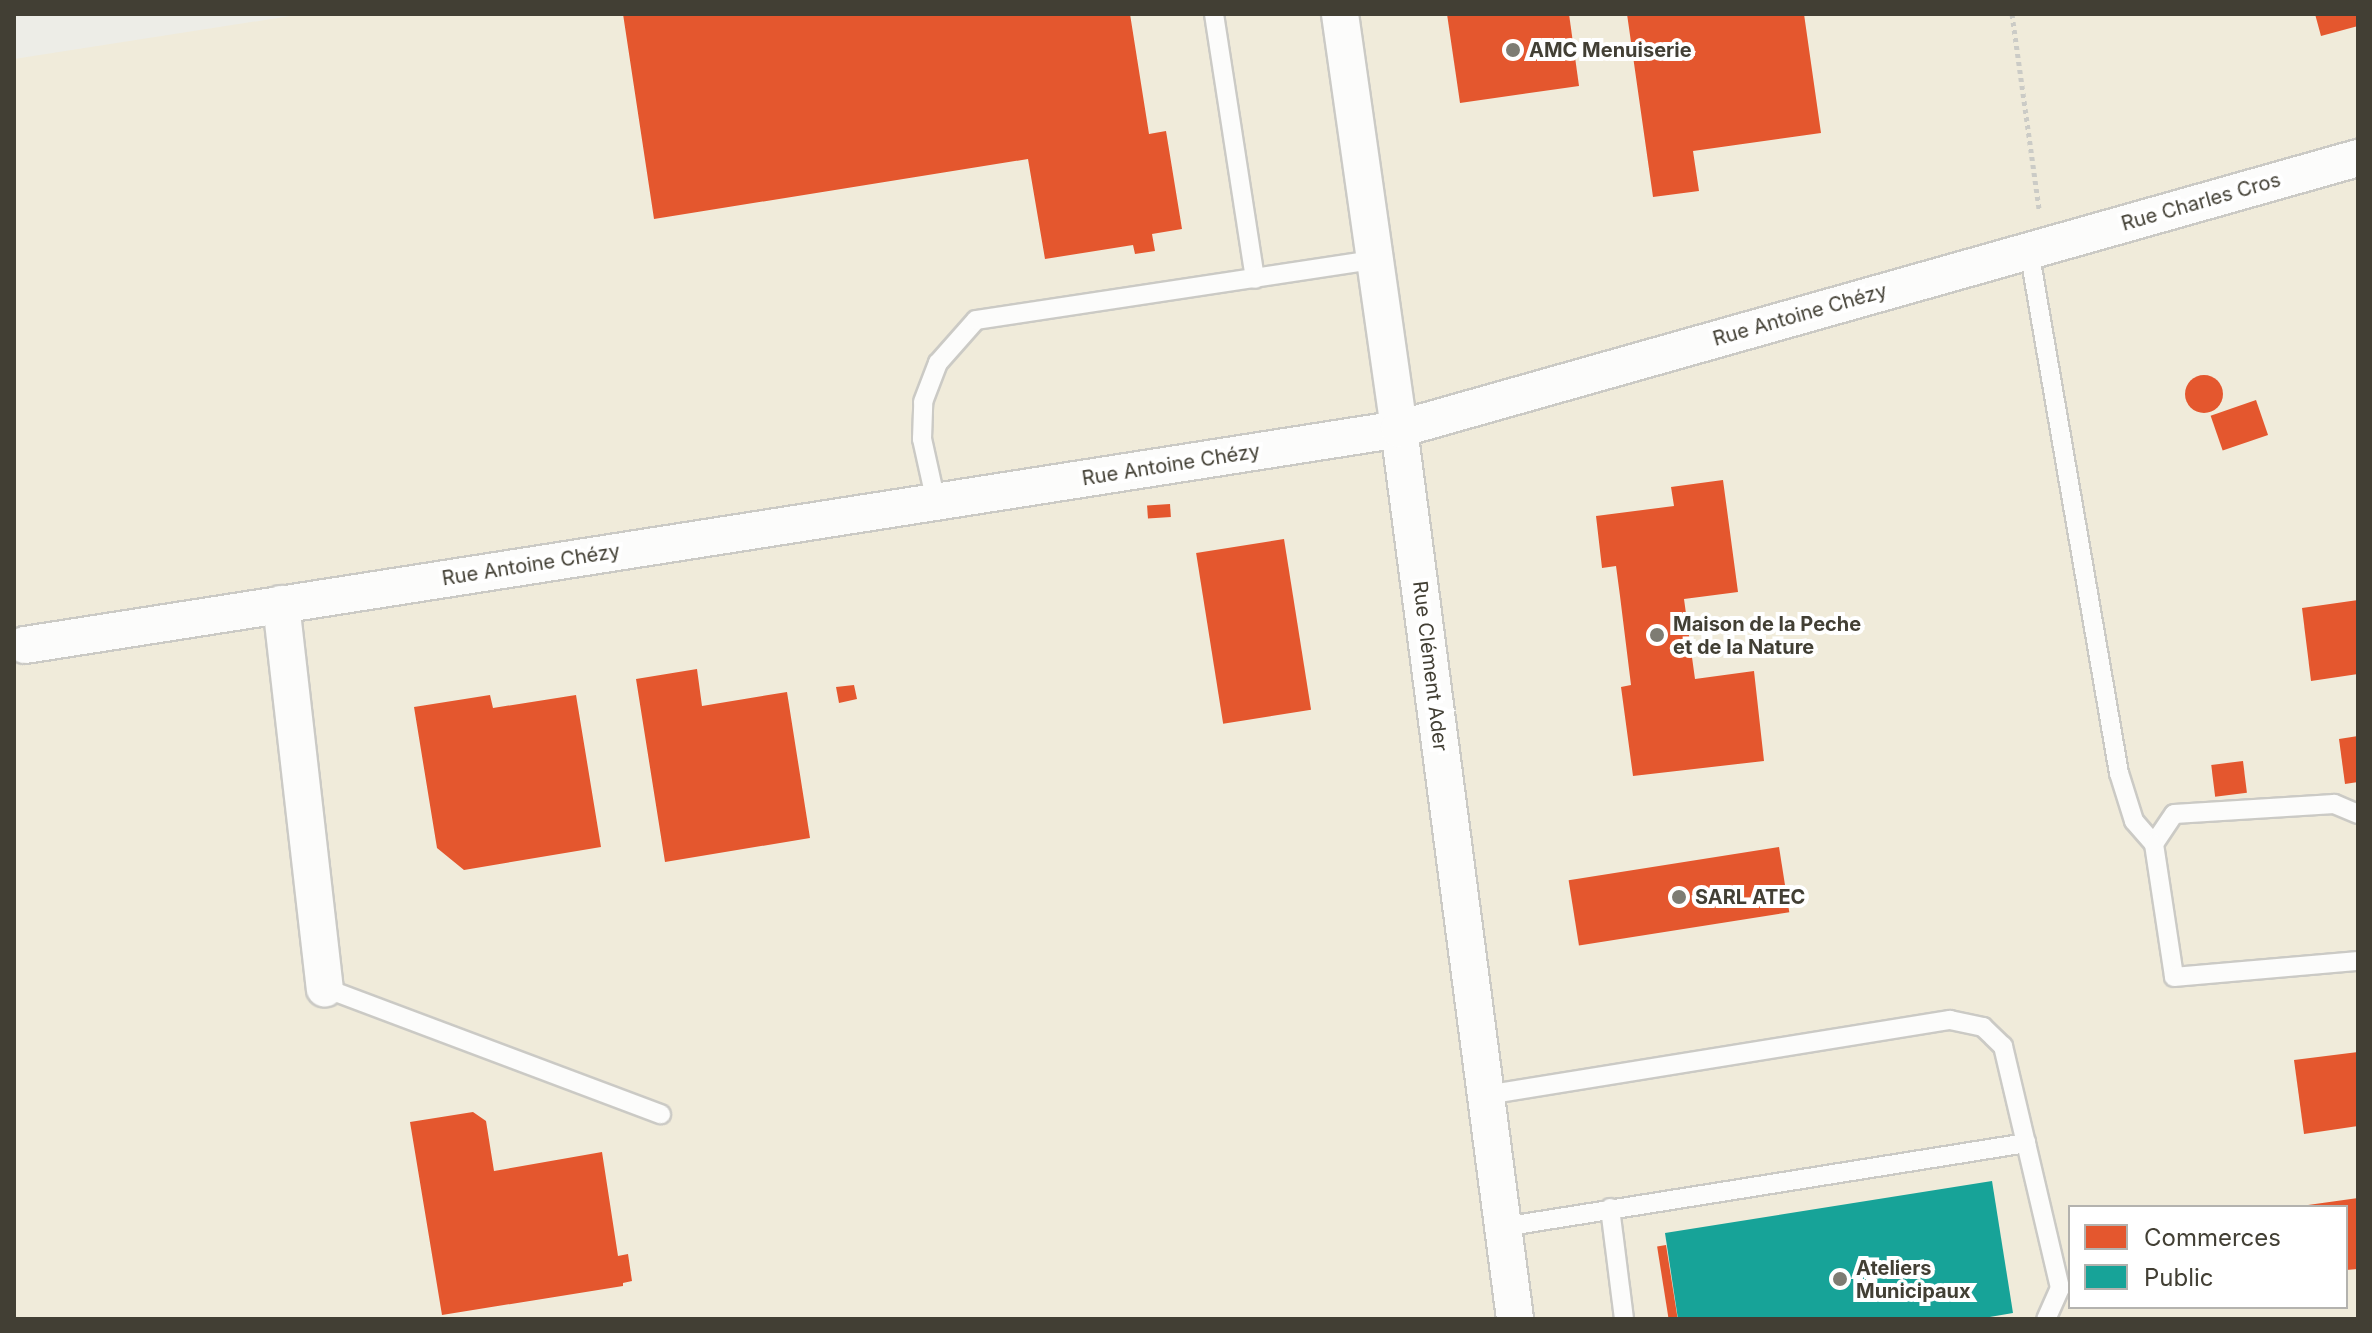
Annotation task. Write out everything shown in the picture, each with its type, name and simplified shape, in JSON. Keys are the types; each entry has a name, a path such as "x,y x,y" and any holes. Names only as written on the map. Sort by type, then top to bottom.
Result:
{"street":[{"name":"Rue Clément Ader","path":"1340,14 1399,429 1515,1319"},
{"name":"Rue Charles Cros","path":"2037,248 2358,158"},
{"name":"Rue Antoine Chézy","path":"25,645 1399,429 2037,248"},
{"path":"281,604 325,988"}],"lane":[{"path":"1214,14 1255,279"},
{"path":"2037,248 2119,773 2134,821 2154,844 2174,977 2358,961"},
{"path":"936,502 922,439 923,402 938,363 976,320 1375,260"},
{"path":"2154,844 2174,814 2334,804 2358,814"},
{"path":"325,988 661,1114"},
{"path":"1486,1095 1950,1020 1983,1027 2003,1046 2060,1288 2046,1319"},
{"path":"1503,1227 2026,1143"},
{"path":"1610,1208 1624,1319"}],"path":[{"path":"2012,14 2037,248"}],"shaded area":[{"path":"303,14 2358,14 2358,1319 14,1319 14,59"}],"building: Commerces":[{"path":"623,14 1130,14 1149,134 1166,131 1182,229 1152,234 1155,251 1135,254 1133,245 1045,259 1028,159 654,219"},
{"name":"AMC Menuiserie","path":"1447,14 1569,14 1579,86 1460,103"},
{"path":"1627,14 1804,14 1821,133 1693,151 1699,191 1653,197"},
{"path":"2315,14 2358,14 2358,26 2321,36"},
{"path":"2204,375 2218,380 2223,394 2218,408 2204,413 2190,408 2185,394 2190,380"},
{"path":"2256,400 2268,435 2223,451 2211,416"},
{"name":"Maison de la Peche et de la Nature","path":"1723,480 1738,592 1684,599 1695,679 1754,671 1764,761 1633,776 1621,687 1631,685 1616,566 1602,568 1596,516 1674,506 1671,487"},
{"path":"1170,504 1171,517 1148,519 1147,506"},
{"path":"1284,539 1311,710 1223,724 1196,553"},
{"path":"2358,600 2358,674 2311,681 2302,608"},
{"path":"697,669 702,706 787,692 810,838 665,862 636,679"},
{"path":"854,685 857,699 839,703 836,687"},
{"path":"490,695 493,708 576,695 601,847 464,870 437,848 414,707"},
{"path":"2358,736 2358,782 2345,784 2339,739"},
{"path":"2243,761 2247,793 2215,797 2211,765"},
{"name":"SARL ATEC","path":"1779,847 1789,912 1579,946 1569,880"},
{"path":"2358,1052 2358,1126 2304,1134 2294,1060"},
{"path":"473,1112 486,1121 494,1171 602,1152 618,1256 628,1254 632,1281 623,1283 623,1286 442,1315 410,1122"},
{"path":"2358,1198 2358,1269 2348,1270 2348,1205 2308,1205"},
{"path":"1666,1245 1678,1319 1669,1319 1657,1246"}],"building: Public":[{"name":"Ateliers Municipaux","path":"1992,1181 2013,1313 1978,1319 1678,1319 1665,1233"}],"place":[{"name":"AMC Menuiserie","path":"1513,50"},
{"name":"Maison de la Peche et de la Nature","path":"1657,635"},
{"name":"SARL ATEC","path":"1679,897"},
{"name":"Ateliers Municipaux","path":"1840,1279"}]}
